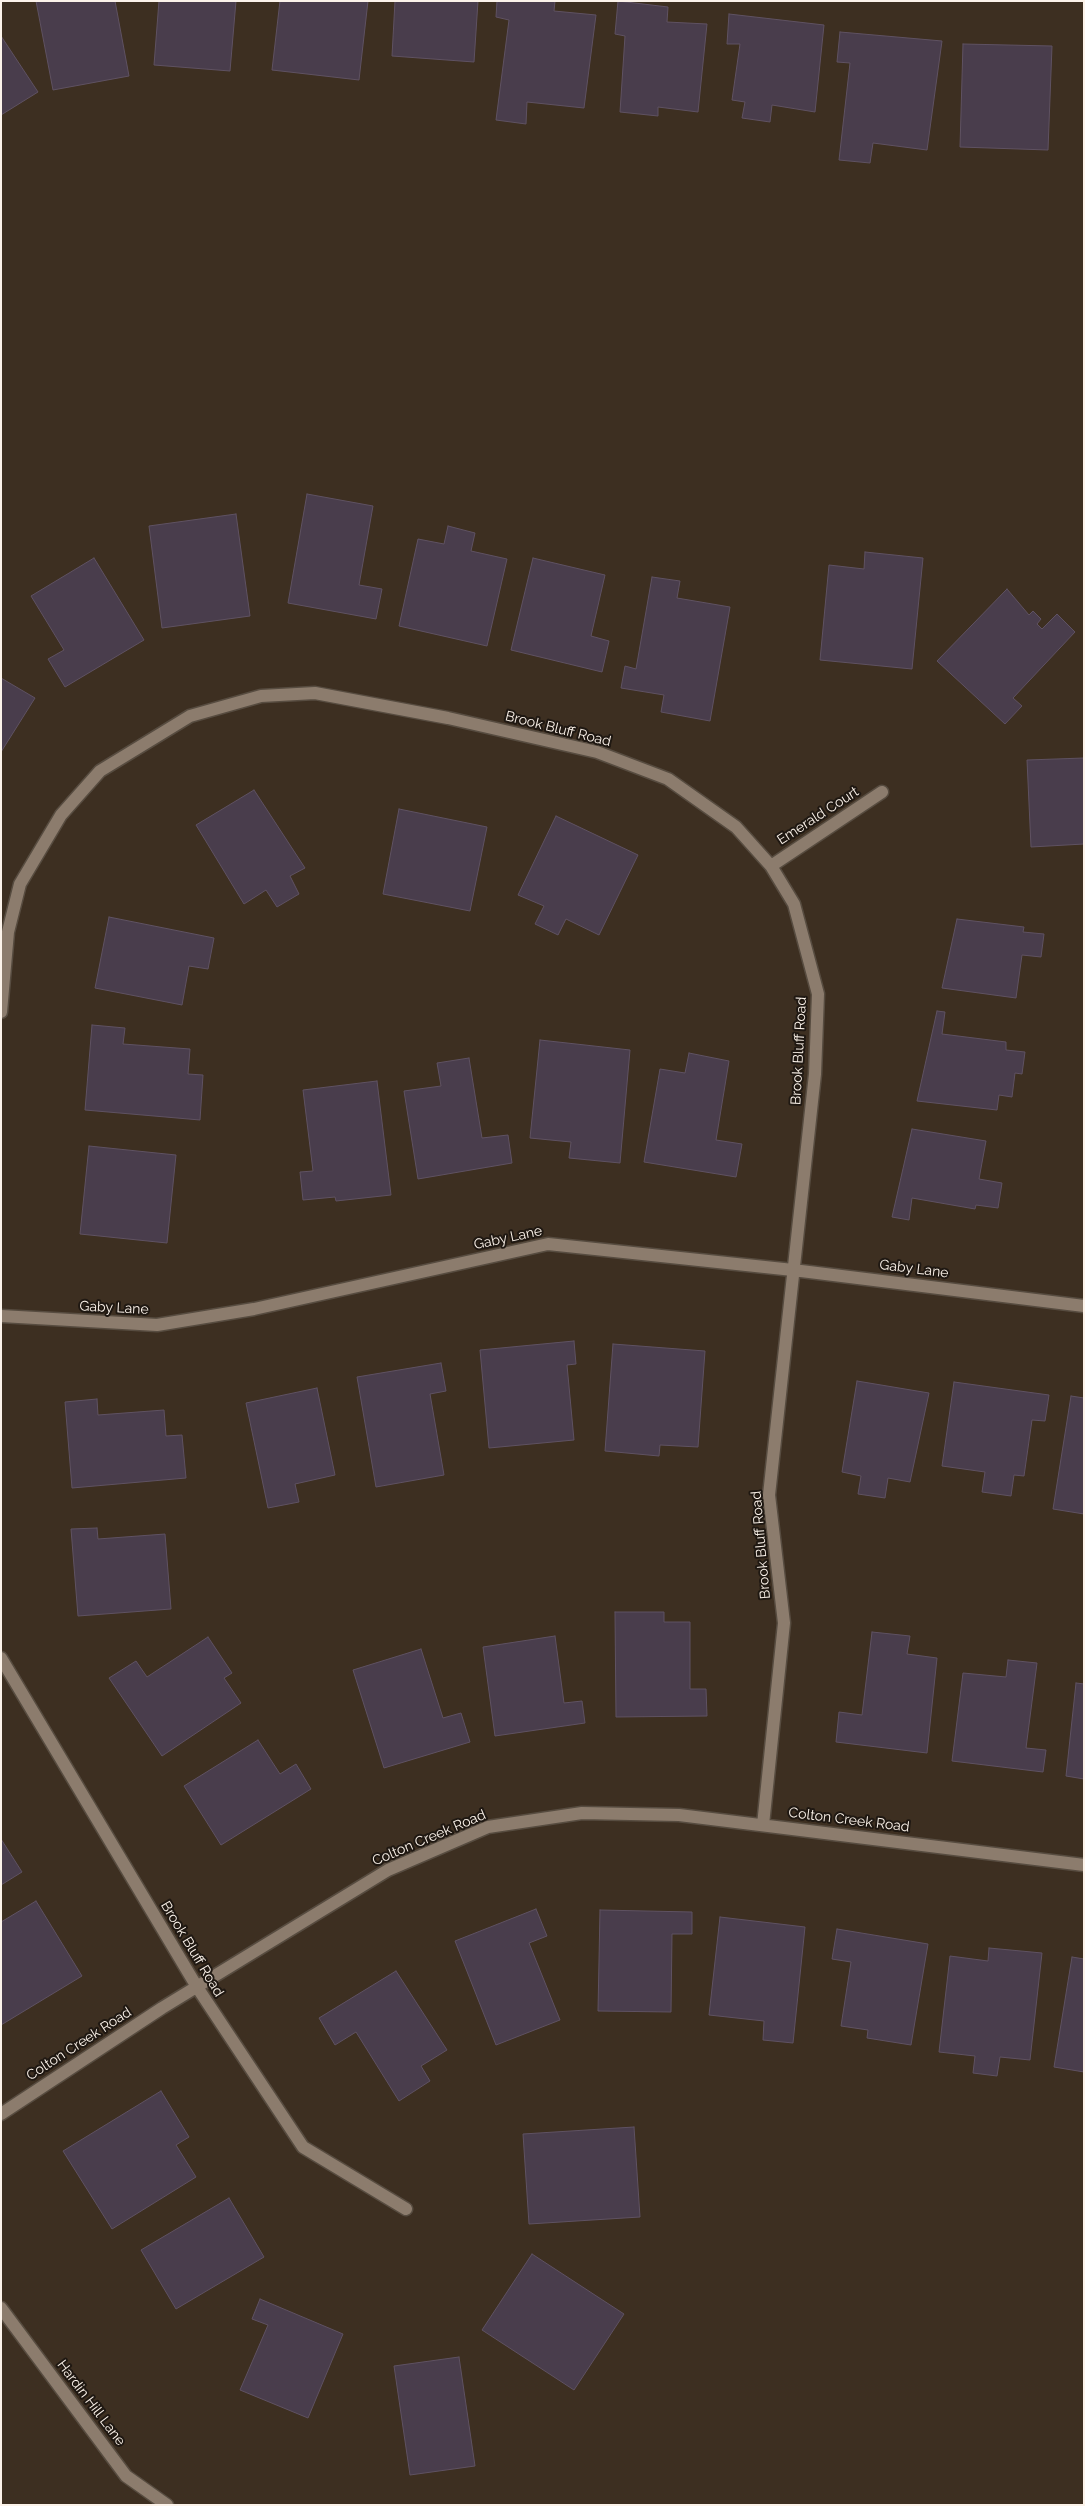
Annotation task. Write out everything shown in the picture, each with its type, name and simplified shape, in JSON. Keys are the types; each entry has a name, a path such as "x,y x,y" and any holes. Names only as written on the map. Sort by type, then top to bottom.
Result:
{"street":[{"name":"Brook Bluff Road","path":"1,1012 8,932 20,884 60,815 100,771 190,716 261,696 315,693 448,718 597,752 668,779 736,828 771,866 794,904 818,994 815,1074 769,1495 784,1623 763,1825"},
{"name":"Emerald Court","path":"771,866 882,792"},
{"name":"Gaby Lane","path":"1,1316 157,1325 254,1309 548,1244 794,1270 1084,1306"},
{"name":"Brook Bluff Road","path":"1,1658 196,1987 303,2147 406,2209"},
{"name":"Colton Creek Road","path":"1,2114 196,1987 388,1870 488,1827 582,1813 679,1815 1084,1865"},
{"name":"Hardin Hill Lane","path":"1,2308 126,2476 167,2505"}],"building":[{"path":"36,1 115,1 129,76 53,90"},
{"path":"159,1 236,1 230,71 154,65"},
{"path":"280,1 368,1 359,80 272,70"},
{"path":"395,1 478,1 474,62 392,56"},
{"path":"497,1 555,1 554,11 596,15 584,108 527,102 526,124 496,120 509,20 496,17"},
{"path":"618,1 668,7 667,22 707,24 698,112 658,107 658,116 620,112 625,36 615,34"},
{"path":"729,14 824,25 815,112 772,105 770,122 742,118 745,102 732,100 740,44 727,44"},
{"path":"840,32 942,41 927,150 873,143 870,163 839,160 850,63 837,62"},
{"path":"1,36 38,92 1,115"},
{"path":"963,44 1052,46 1048,150 960,147"},
{"path":"307,494 373,506 359,585 382,589 376,619 288,603"},
{"path":"236,514 250,616 162,628 149,526"},
{"path":"448,526 475,533 471,551 507,559 487,646 399,626 418,539 444,544"},
{"path":"865,552 923,558 912,669 820,660 829,565 864,569"},
{"path":"94,558 144,640 65,687 48,659 64,650 31,596"},
{"path":"533,558 605,575 591,636 609,641 602,672 511,650"},
{"path":"652,577 680,581 677,598 730,607 710,721 661,712 664,695 621,688 625,666 636,669"},
{"path":"1007,589 1029,615 1033,611 1041,619 1037,624 1042,629 1057,614 1075,632 1013,698 1022,706 1005,724 937,661"},
{"path":"1,678 35,698 1,752"},
{"path":"1084,758 1084,844 1031,847 1027,760"},
{"path":"254,790 305,868 290,876 299,894 277,907 266,890 244,904 196,825"},
{"path":"399,809 487,827 470,911 383,894"},
{"path":"556,816 638,855 599,935 566,919 558,935 535,924 544,906 518,895"},
{"path":"109,917 214,938 208,969 189,966 182,1005 95,988"},
{"path":"957,919 1024,927 1023,932 1044,934 1041,957 1022,955 1016,998 942,988"},
{"path":"937,1011 945,1012 942,1034 1006,1042 1006,1050 1025,1052 1022,1074 1015,1073 1012,1097 999,1095 997,1110 917,1101"},
{"path":"92,1025 125,1028 123,1044 190,1049 188,1074 203,1075 200,1120 85,1110"},
{"path":"540,1040 630,1050 620,1163 569,1158 571,1142 530,1138"},
{"path":"689,1053 729,1061 716,1140 742,1144 736,1177 644,1162 660,1069 685,1073"},
{"path":"469,1058 482,1138 508,1135 512,1163 418,1179 404,1091 441,1086 437,1063"},
{"path":"377,1081 391,1195 336,1201 335,1197 303,1200 300,1172 313,1171 303,1090"},
{"path":"912,1129 986,1141 979,1179 1002,1183 998,1208 976,1205 975,1209 912,1198 909,1220 892,1217"},
{"path":"89,1146 176,1155 167,1243 80,1234"},
{"path":"574,1341 576,1364 567,1365 574,1440 489,1448 480,1350"},
{"path":"613,1344 705,1351 698,1447 660,1445 659,1456 605,1451"},
{"path":"441,1363 446,1391 430,1394 444,1475 376,1487 357,1377"},
{"path":"857,1381 929,1393 910,1482 888,1478 885,1498 858,1494 861,1476 842,1472"},
{"path":"954,1382 1049,1395 1045,1421 1032,1420 1024,1476 1014,1475 1011,1496 982,1492 985,1472 942,1466"},
{"path":"317,1388 335,1475 295,1484 299,1502 268,1508 246,1403"},
{"path":"1071,1396 1084,1398 1084,1514 1053,1509"},
{"path":"97,1399 98,1415 164,1410 166,1436 182,1435 186,1478 72,1488 65,1402"},
{"path":"97,1528 98,1539 165,1534 171,1609 78,1616 71,1529"},
{"path":"615,1612 664,1612 664,1622 690,1622 690,1689 706,1689 707,1716 616,1717"},
{"path":"872,1632 910,1636 907,1654 937,1658 927,1753 836,1742 839,1712 862,1715"},
{"path":"555,1636 564,1703 582,1701 585,1723 495,1736 483,1647"},
{"path":"208,1637 232,1673 224,1678 241,1703 162,1756 109,1678 136,1661 147,1677"},
{"path":"421,1649 443,1718 461,1713 470,1742 384,1768 353,1670"},
{"path":"1008,1660 1037,1663 1026,1748 1046,1750 1043,1772 952,1761 963,1673 1006,1677"},
{"path":"1076,1683 1084,1684 1084,1779 1066,1776"},
{"path":"258,1740 280,1774 296,1764 311,1789 221,1845 184,1786"},
{"path":"1,1839 22,1872 1,1885"},
{"path":"36,1901 82,1976 1,2025 1,1922"},
{"path":"536,1909 547,1936 529,1943 560,2020 496,2045 455,1941"},
{"path":"600,1910 692,1912 692,1934 672,1934 671,2012 598,2011"},
{"path":"720,1917 805,1927 793,2043 763,2040 764,2021 709,2015"},
{"path":"837,1929 928,1944 911,2045 867,2038 868,2030 841,2026 851,1962 832,1959"},
{"path":"989,1948 1042,1953 1030,2060 1000,2057 997,2076 973,2073 975,2056 939,2052 950,1956 988,1961"},
{"path":"1072,1957 1084,1959 1084,2072 1054,2067"},
{"path":"396,1971 447,2050 421,2066 430,2081 399,2101 356,2032 335,2045 319,2018"},
{"path":"161,2091 189,2137 176,2145 196,2177 112,2229 63,2151"},
{"path":"634,2127 640,2217 529,2224 523,2134"},
{"path":"229,2198 264,2257 176,2309 141,2250"},
{"path":"532,2254 624,2314 574,2390 482,2330"},
{"path":"260,2299 343,2334 308,2418 240,2390 268,2325 252,2319"},
{"path":"459,2357 475,2466 410,2475 394,2366"}]}
